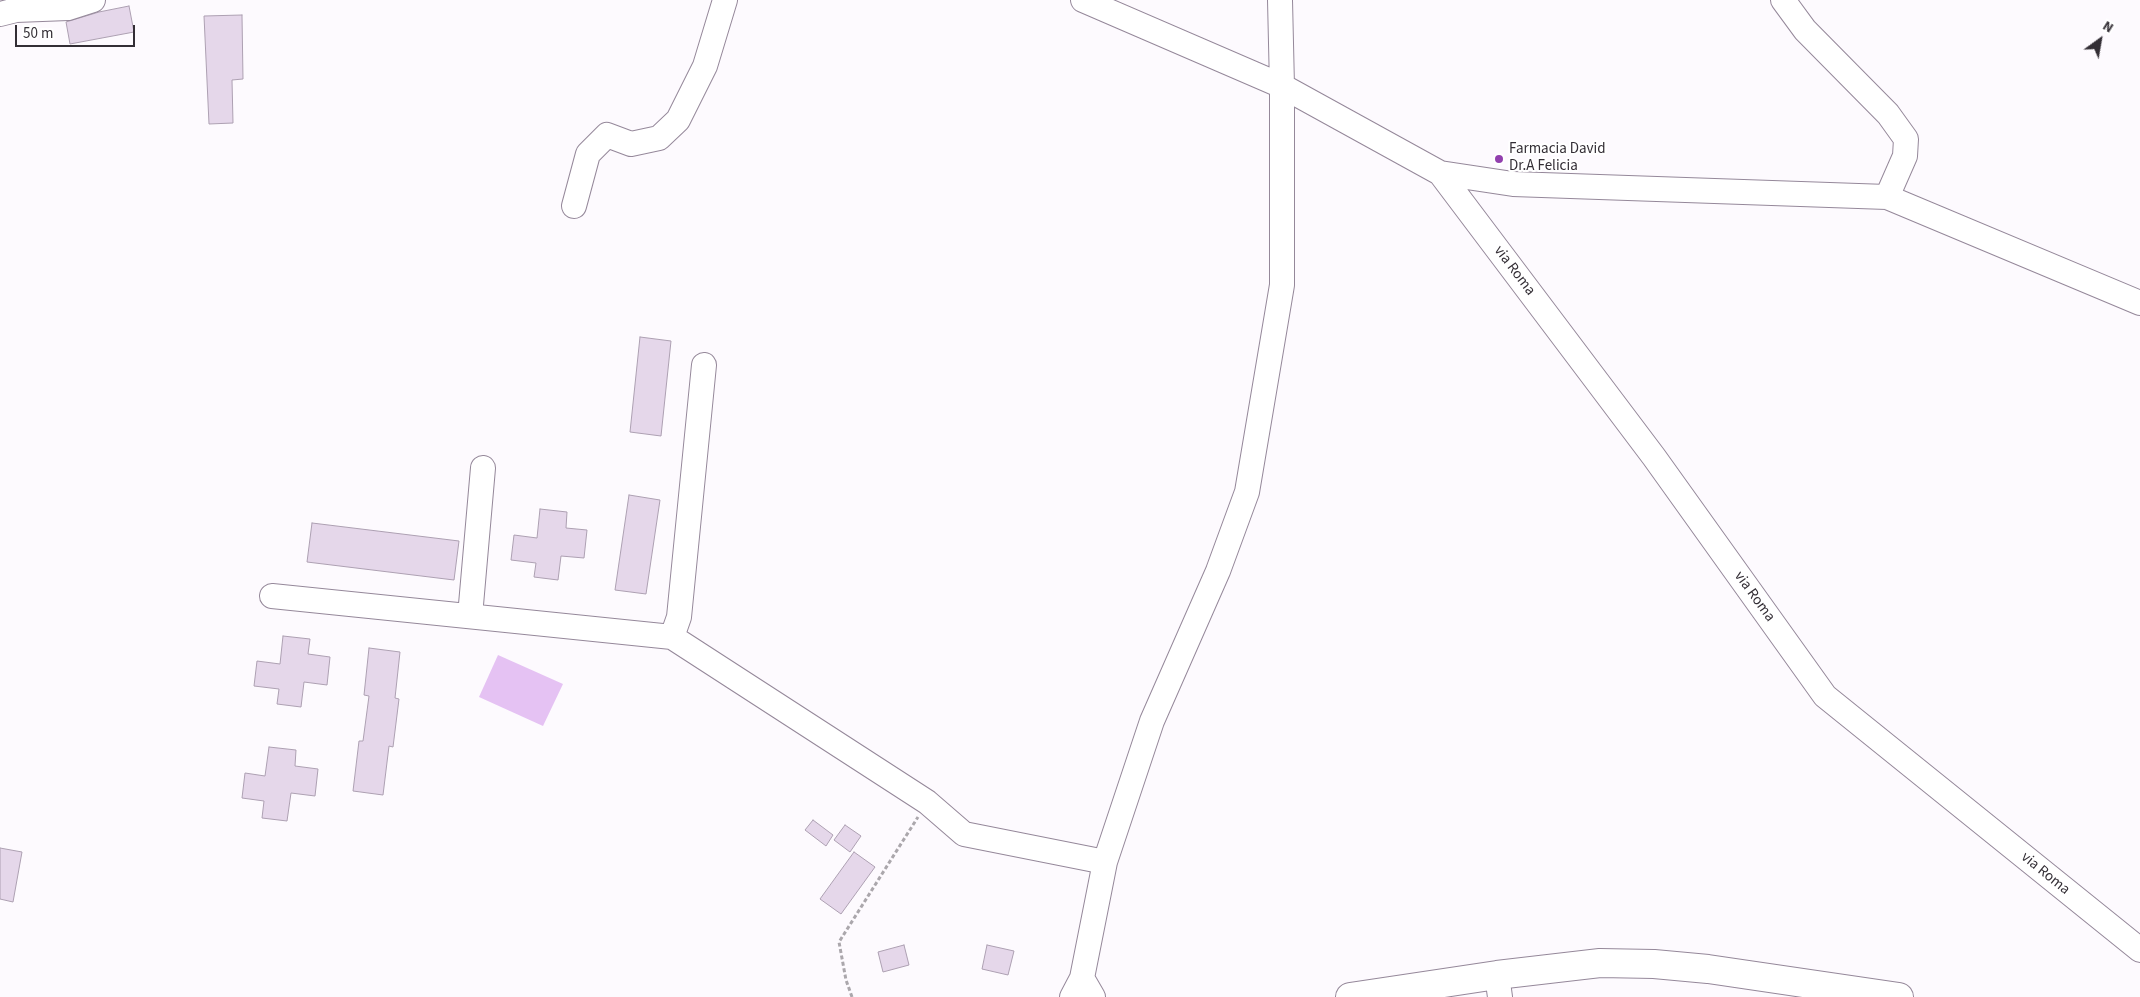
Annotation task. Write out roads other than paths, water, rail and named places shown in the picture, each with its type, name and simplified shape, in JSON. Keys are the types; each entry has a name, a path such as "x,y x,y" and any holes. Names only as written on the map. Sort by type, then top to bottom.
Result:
{"main road":[{"path":"1350,997 1499,986 1600,963 1654,964 1708,969 1899,997"}],"street":[{"path":"0,14 16,10 68,8 93,0"},
{"path":"574,206 588,154 607,135 631,144 659,138 678,120 706,66 725,0"},
{"path":"1083,0 1282,86 1440,173 1513,184 1887,197 2140,304"},
{"path":"1082,993 1105,862 1152,721 1218,571 1247,492 1282,285 1280,0"},
{"path":"1783,0 1805,30 1888,114 1906,139 1905,156 1887,197"},
{"name":"via Roma","path":"1440,173 1654,457 1825,696 2140,950"},
{"path":"672,637 679,616 704,366"},
{"path":"470,616 483,468"},
{"path":"272,596 672,637 927,802 964,834 1105,862"}],"place":[{"name":"Farmacia David Dr.A Felicia","path":"1499,159"}]}
